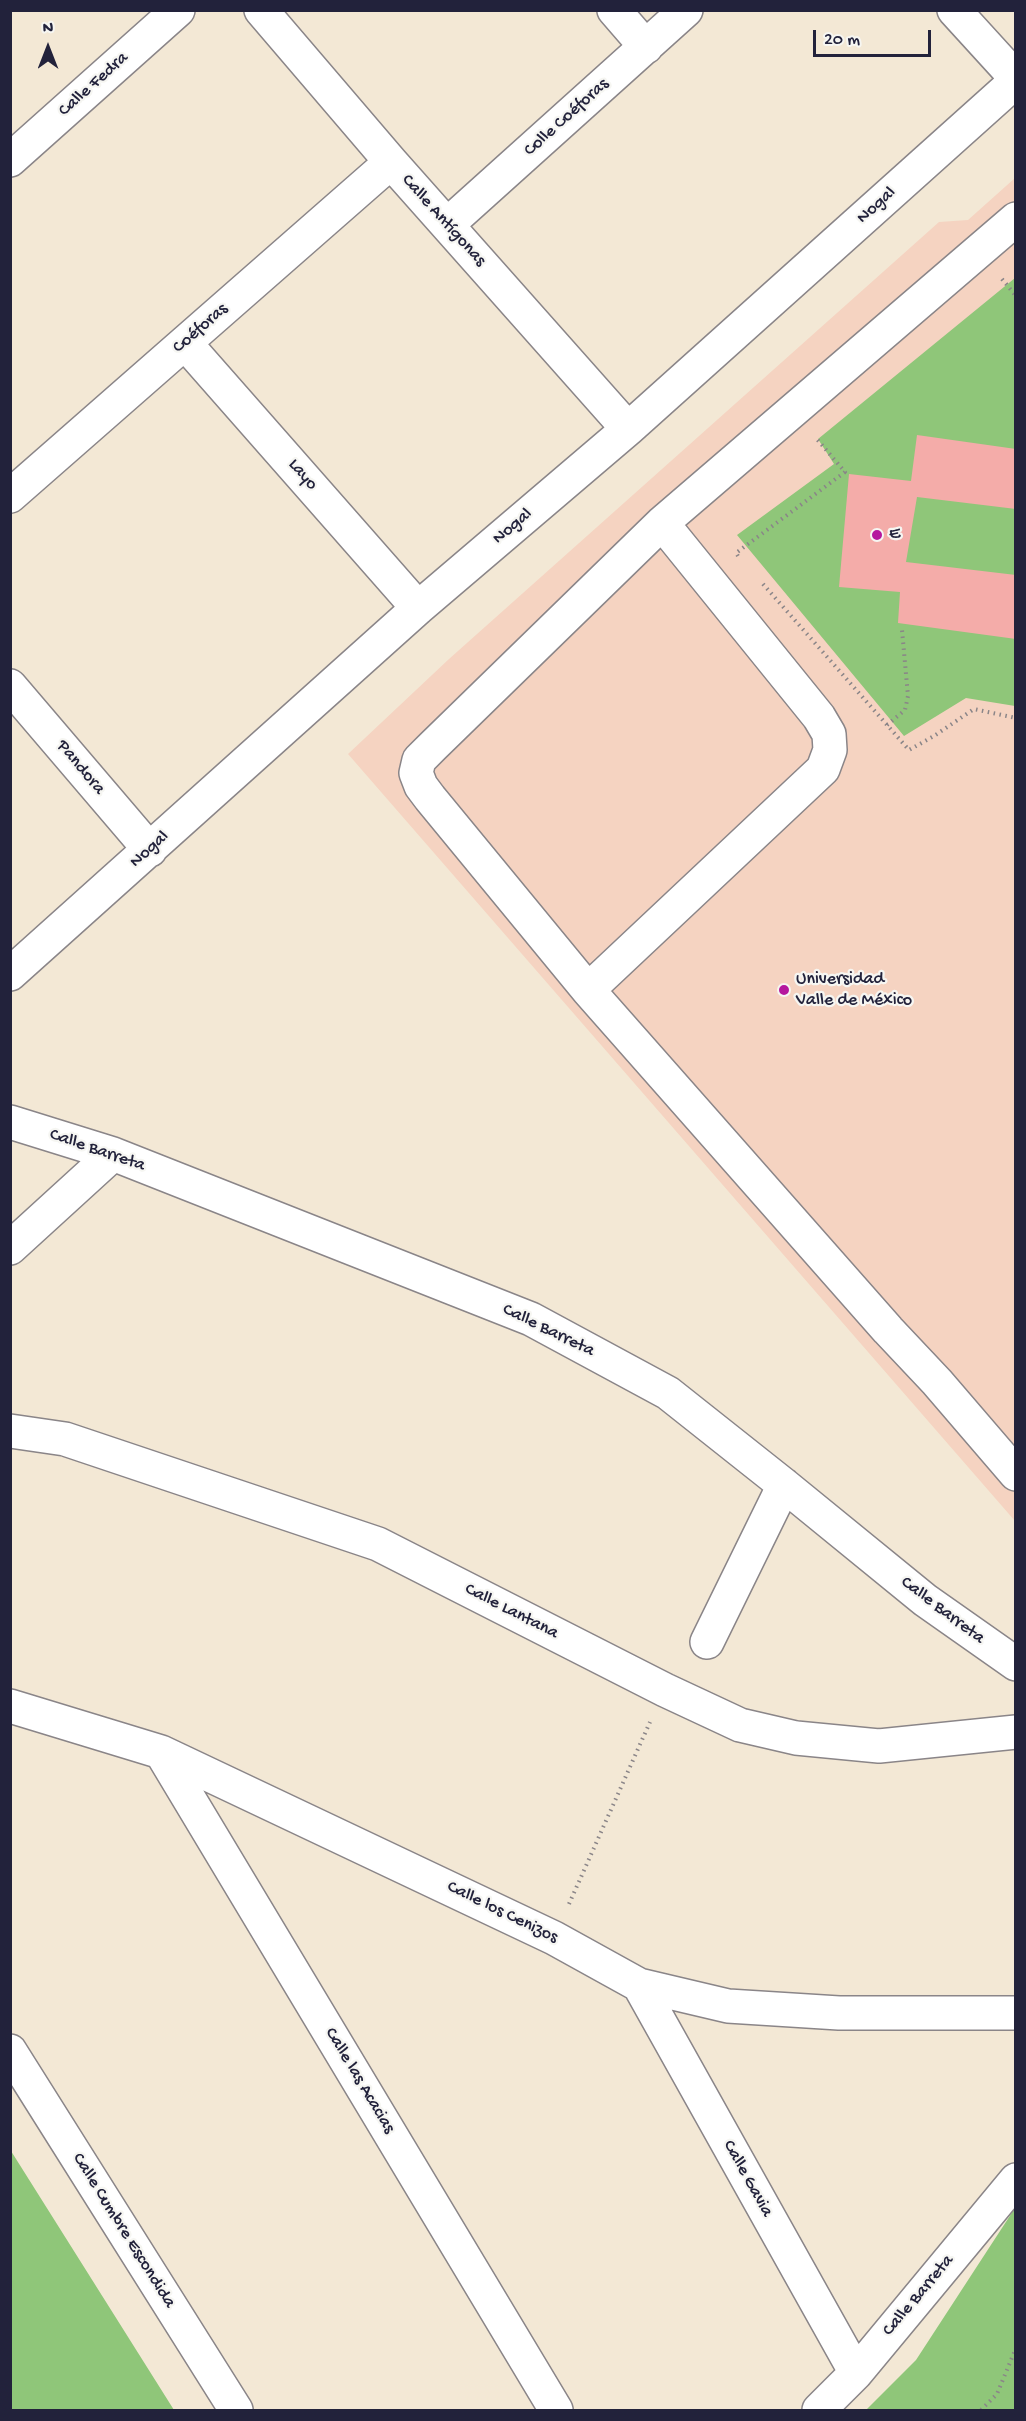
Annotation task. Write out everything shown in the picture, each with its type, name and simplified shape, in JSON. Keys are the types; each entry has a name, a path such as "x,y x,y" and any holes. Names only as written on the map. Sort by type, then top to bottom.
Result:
{"street":[{"name":"Calle Fedra","path":"10,159 178,10"},
{"name":"Calle Antígonas","path":"261,10 391,162 628,429"},
{"path":"614,10 646,47"},
{"name":"Colle Coéforas","path":"447,225 686,10"},
{"path":"954,10 1016,80"},
{"name":"Nogal","path":"10,974 418,608 628,429 1016,80"},
{"name":"Coéforas","path":"10,496 391,162"},
{"path":"1016,219 662,524 419,760 416,773 421,786 430,798 588,990 1016,1474"},
{"name":"Layo","path":"185,343 418,608"},
{"path":"588,990 823,769 830,750 829,734 819,717 662,524"},
{"name":"Pandora","path":"10,686 150,850"},
{"name":"Calle Barreta","path":"10,1122 113,1154 531,1319 668,1393 925,1600 1016,1664"},
{"path":"10,1248 113,1154"},
{"name":"Calle Lantana","path":"10,1431 65,1439 378,1544 665,1690 740,1725 796,1738 879,1746 1016,1732"},
{"path":"707,1642 784,1485"},
{"name":"Calle los Cenizos","path":"10,1706 161,1752 554,1938 639,1985 728,2006 839,2013 1016,2013"},
{"name":"Calle las Acacias","path":"161,1752 556,2410"},
{"name":"Calle Gavia","path":"639,1985 856,2373"},
{"name":"Calle Cumbre Escondida","path":"10,2051 236,2410"},
{"name":"Calle Barreta","path":"819,2410 856,2373 1016,2180"}],"path":[{"path":"992,286 1008,272"},
{"path":"1001,278 1016,296"},
{"path":"743,562 736,553 845,471 814,435"},
{"path":"758,579 909,750 974,709 1016,718"},
{"path":"887,725 905,710 908,696 902,630"},
{"path":"554,1938 665,1690"},
{"path":"981,2410 996,2394 1016,2348"}],"shaded area":[{"name":"Universidad Valle de México","path":"1015,178 1015,1521 348,754 449,659 939,222 968,220"}],"green space":[{"path":"1015,278 1015,706 966,698 904,736 737,535 834,464 818,439"},
{"path":"11,2151 174,2410 11,2410"},
{"path":"1015,2208 1015,2410 866,2410 916,2360"}],"building":[{"name":"E","path":"917,435 1016,449 1016,509 917,497 906,562 1016,575 1016,639 898,623 900,592 839,587 849,474 911,481"}],"place":[{"name":"E","path":"877,535"},
{"name":"Universidad Valle de México","path":"784,990"}]}
